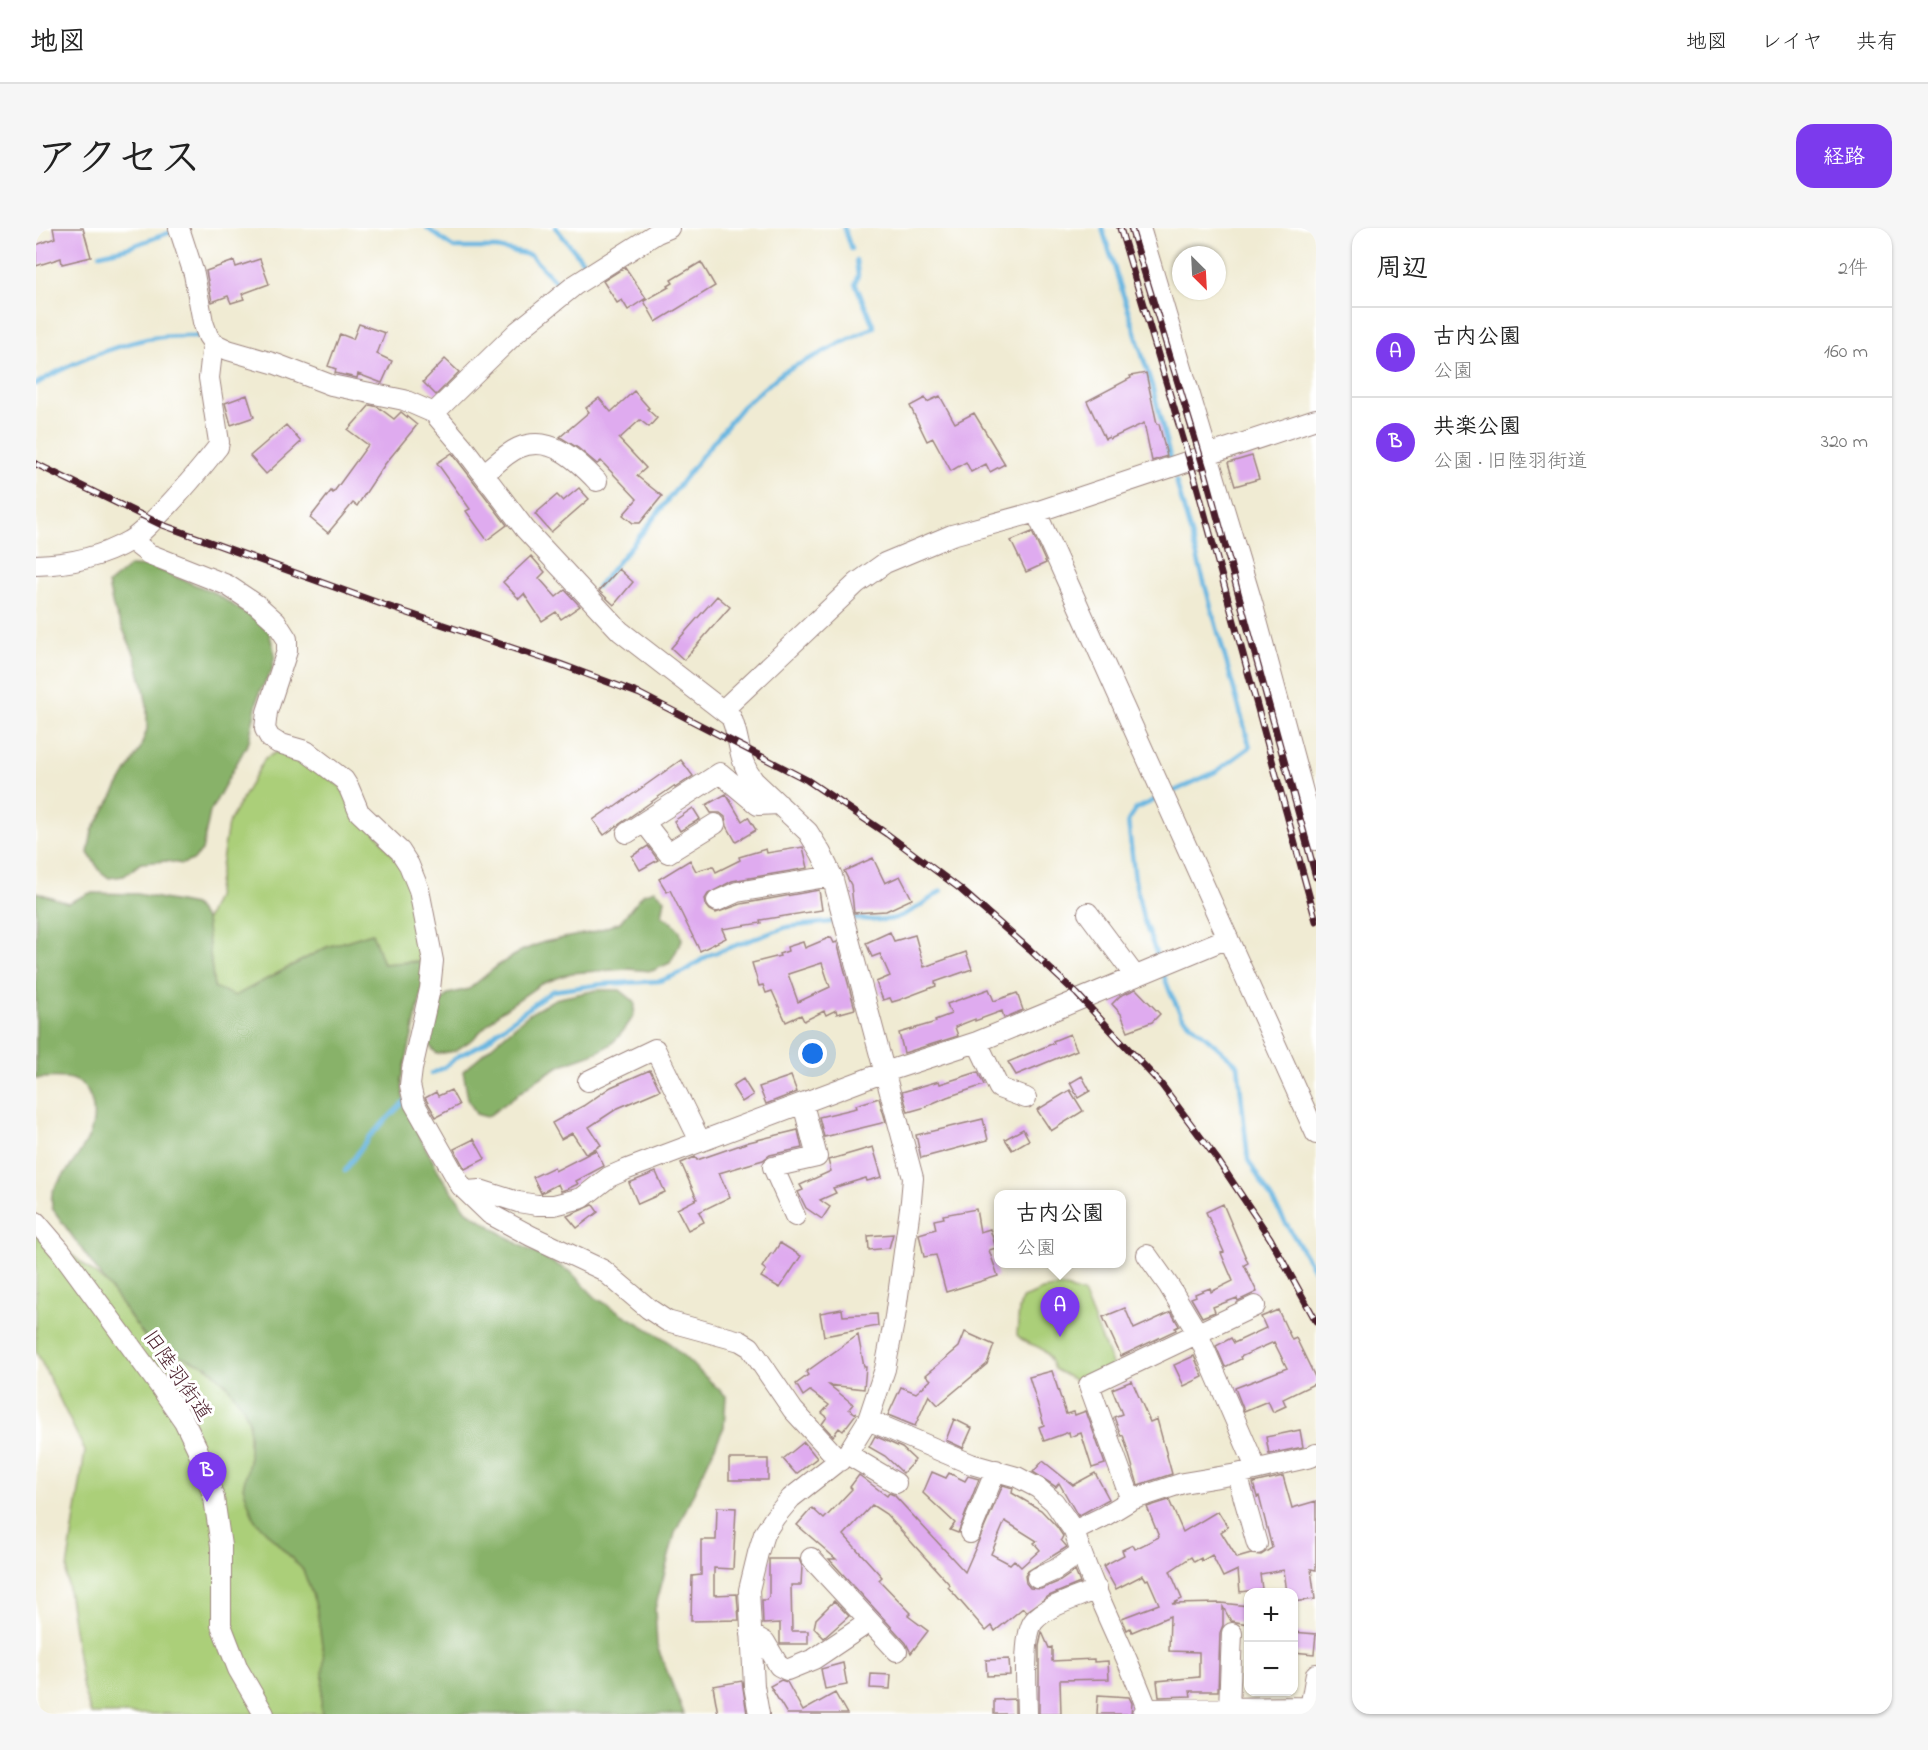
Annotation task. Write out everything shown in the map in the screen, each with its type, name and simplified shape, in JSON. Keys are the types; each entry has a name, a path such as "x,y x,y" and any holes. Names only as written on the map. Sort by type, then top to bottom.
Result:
{"street":[{"path":"179,228 194,274 203,322 213,343 331,385 404,400 434,413 484,474 525,530 620,631 724,709 731,717 736,727 738,746 746,771 808,832 832,876 913,1178 912,1201 885,1369 868,1420 844,1457 791,1498 775,1517 764,1534 758,1552 749,1590 754,1686 759,1714"},
{"path":"434,413 518,331 575,285 657,233 669,228"},
{"path":"1140,228 1253,606 1316,840"},
{"path":"36,565 66,564 93,558 131,540 171,502 218,447 219,437 209,378 213,343"},
{"path":"724,709 849,590 885,563 952,535 1036,512 1316,419"},
{"path":"484,474 505,456 532,445 557,448 570,455 597,481"},
{"path":"1036,512 1316,1134"},
{"path":"131,540 149,554 227,585 257,605 276,622 287,639 288,651 267,712 265,729 270,738 306,752 344,780 359,812 400,851 410,865 419,890 433,961 430,989 410,1085 414,1103 461,1186 490,1214 603,1270 649,1309 667,1321 740,1341 750,1347 793,1410 844,1457 896,1483"},
{"path":"627,833 720,773 758,804 779,804"},
{"path":"644,822 668,853 715,824"},
{"path":"717,901 737,892 832,876"},
{"path":"1088,913 1135,976"},
{"path":"467,1191 480,1190 537,1205 570,1202 582,1198 609,1178 625,1170 885,1072 976,1042 1228,938"},
{"path":"976,1042 999,1088 1026,1098"},
{"path":"588,1080 655,1049 700,1140"},
{"path":"795,1216 773,1167 817,1157 803,1104"},
{"name":"旧陸羽街道","path":"36,1222 60,1250 159,1385 184,1421 197,1448 214,1498 221,1546 221,1625 238,1669 264,1714"},
{"path":"1147,1255 1198,1334 1256,1468"},
{"path":"1131,1500 1089,1385 1255,1306"},
{"path":"868,1420 971,1464 1017,1476 1038,1488 1054,1502 1074,1531 1135,1676 1145,1711 1229,1708 1309,1711 1316,1674"},
{"path":"1074,1531 1131,1500 1183,1483 1314,1458"},
{"path":"970,1533 996,1470"},
{"path":"1237,1474 1257,1544"},
{"path":"1037,1578 1055,1570 1081,1552"},
{"path":"811,1558 897,1651"},
{"path":"1027,1714 1027,1635 1034,1621 1050,1609 1097,1589"},
{"path":"751,1634 765,1642 779,1666 788,1670 814,1659 869,1622"},
{"path":"1229,1708 1232,1633"}],"green space":[{"path":"130,566 152,567 213,592 258,621 269,632 275,654 272,670 259,693 249,741 210,812 202,851 193,860 182,864 167,861 141,863 124,876 109,878 101,872 88,853 92,831 140,749 147,729 147,706 143,685 135,656 113,607 108,584"},
{"path":"279,751 307,761 342,788 408,875 428,960 383,964 372,934 327,947 235,996 214,988 206,920 216,897 228,824 265,758"},
{"path":"655,890 665,899 662,916 680,931 682,940 670,963 652,971 627,969 571,973 541,984 499,1013 473,1039 455,1051 437,1054 429,1045 437,1007 448,994 469,989 497,966 521,951 544,942 594,932 620,922 643,894"},
{"path":"36,892 68,903 90,893 137,894 194,905 206,920 214,987 235,996 327,947 372,933 383,964 429,961 402,1079 404,1103 443,1179 467,1211 518,1244 571,1272 596,1298 665,1339 726,1396 724,1427 675,1533 655,1609 657,1646 684,1714 322,1714 324,1658 316,1605 303,1570 254,1519 243,1487 249,1462 249,1422 243,1407 227,1385 208,1367 149,1343 52,1208 53,1190 87,1142 91,1132 93,1111 87,1090 76,1080 36,1078"},
{"path":"597,990 620,990 635,1002 632,1018 616,1039 592,1054 566,1063 547,1073 487,1117 476,1114 468,1099 463,1071 529,1014 555,999"},
{"path":"36,1225 221,1379 384,1552 416,1714 91,1714 83,1689 66,1576 85,1451 36,1351"},
{"path":"1062,1287 1083,1293 1114,1369 1080,1383 1054,1369 1046,1353 1017,1335 1022,1299 1042,1290"}],"building":[{"path":"53,228 83,228 91,257 62,264 61,258 36,266 36,245 55,238"},
{"path":"260,259 269,284 242,294 244,299 231,303 228,296 212,302 206,271 234,261 236,267"},
{"path":"701,262 715,286 656,322 644,301 669,287 673,283 671,280"},
{"path":"625,267 646,298 628,310 622,300 617,303 603,281"},
{"path":"359,324 385,333 377,354 392,361 382,383 358,374 357,378 335,373 336,369 328,366 340,334 353,339"},
{"path":"445,359 459,372 436,395 423,382"},
{"path":"1146,373 1157,424 1159,424 1167,456 1152,461 1144,423 1110,439 1109,437 1105,439 1087,401 1131,378 1130,376"},
{"path":"634,391 657,418 649,427 640,420 619,439 646,468 637,476 662,496 640,523 633,523 623,515 637,499 601,461 597,464 560,437 589,412 586,408 599,398 611,412"},
{"path":"247,395 254,417 231,425 225,403"},
{"path":"940,396 955,423 974,413 1005,464 990,472 986,464 971,472 966,462 951,471 933,438 927,441 910,406 925,398 927,402"},
{"path":"370,405 378,407 394,419 401,412 417,425 385,464 357,506 353,503 328,533 310,518 331,491 333,493 368,445 348,430"},
{"path":"286,425 301,442 266,474 250,456"},
{"path":"452,453 507,525 487,540 466,511 470,509 437,463"},
{"path":"1252,456 1259,479 1235,486 1228,463"},
{"path":"579,488 589,499 551,532 535,514 557,495 563,501"},
{"path":"1032,532 1046,563 1026,572 1011,541"},
{"path":"531,556 545,572 539,578 556,597 565,590 580,606 561,619 556,612 542,621 524,594 519,599 503,582"},
{"path":"619,569 633,582 614,605 599,591"},
{"path":"717,596 730,607 684,660 671,648"},
{"path":"681,760 693,776 675,788 674,786 604,835 593,820"},
{"path":"726,794 742,821 748,817 756,830 736,842 725,817 720,813 711,813 706,805"},
{"path":"693,808 700,819 680,831 674,821"},
{"path":"648,846 658,860 640,870 632,856"},
{"path":"803,847 808,868 732,881 708,894 705,899 706,905 716,913 741,904 819,890 822,910 722,929 726,938 700,951 670,890 667,892 659,879 690,860 696,871 713,866 716,872 740,860 739,857 766,849 767,853"},
{"path":"873,858 885,883 900,876 912,899 886,911 854,913 851,885 844,871"},
{"path":"890,932 894,941 915,935 924,967 966,952 972,969 935,982 936,986 899,1000 892,1002 890,998 883,1000 876,982 890,976 880,954 872,957 866,943"},
{"path":"831,937 834,943 837,942 855,1009 837,1014 836,1010 826,1015 824,1011 804,1021 801,1015 786,1022 772,991 766,993 763,985 759,986 752,963 780,956 779,954 788,951 787,947 803,942 805,948","holes":["822,963 830,987 798,1002 788,974"]},
{"path":"989,989 994,1001 1017,993 1023,1010 1004,1018 1002,1011 975,1021 975,1019 955,1027 958,1036 904,1053 899,1033 936,1022 935,1020 951,1014 947,1004"},
{"path":"1136,989 1160,1014 1152,1022 1128,1031 1121,1014 1112,1004 1120,996"},
{"path":"1070,1034 1077,1050 1016,1075 1008,1062 1054,1043 1053,1041"},
{"path":"650,1070 660,1090 618,1108 589,1127 601,1145 586,1154 572,1133 561,1139 552,1123 611,1087"},
{"path":"978,1072 984,1085 908,1112 902,1092 939,1081 940,1084"},
{"path":"791,1076 797,1092 766,1104 759,1087"},
{"path":"1082,1076 1090,1091 1078,1098 1070,1083"},
{"path":"743,1079 753,1095 742,1102 732,1086"},
{"path":"451,1090 459,1105 436,1117 425,1098 436,1092 438,1096"},
{"path":"1070,1090 1083,1111 1051,1131 1037,1110"},
{"path":"879,1098 886,1122 824,1137 819,1117 857,1108 856,1105"},
{"path":"983,1119 988,1140 921,1158 916,1135"},
{"path":"1023,1129 1029,1140 1012,1150 1005,1139"},
{"path":"798,1130 802,1148 770,1155 763,1160 719,1173 730,1197 699,1212 704,1222 688,1230 677,1209 697,1199 681,1163 695,1157 697,1160 749,1142"},
{"path":"474,1139 485,1159 465,1169 454,1149"},
{"path":"873,1147 882,1177 867,1181 866,1178 833,1188 836,1193 820,1200 830,1207 822,1219 806,1208 798,1192 803,1190 800,1185 831,1171 828,1160"},
{"path":"596,1150 604,1166 576,1181 578,1184 567,1189 561,1191 558,1184 541,1193 533,1177 554,1167 555,1171"},
{"path":"656,1172 665,1192 638,1204 629,1183"},
{"path":"1223,1204 1248,1263 1244,1265 1257,1292 1238,1301 1237,1298 1213,1307 1215,1312 1202,1317 1191,1298 1196,1296 1195,1294 1210,1288 1211,1292 1233,1281 1221,1253 1224,1252 1206,1212"},
{"path":"593,1205 598,1212 577,1228 567,1216"},
{"path":"976,1209 980,1232 990,1229 994,1249 989,1250 998,1276 946,1292 936,1255 924,1257 919,1234 936,1229 934,1220 944,1218 943,1215"},
{"path":"893,1234 889,1248 869,1250 868,1236"},
{"path":"780,1243 801,1256 780,1288 761,1277 766,1270 762,1267"},
{"path":"1125,1308 1134,1329 1171,1312 1179,1326 1175,1328 1176,1330 1121,1356 1103,1317"},
{"path":"842,1309 843,1316 877,1314 878,1326 824,1336 820,1313"},
{"path":"1278,1310 1292,1340 1296,1338 1316,1383 1283,1399 1286,1406 1273,1412 1268,1401 1244,1411 1235,1388 1287,1368 1274,1342 1240,1357 1241,1359 1225,1367 1216,1346 1231,1338 1234,1343 1266,1328 1261,1317"},
{"path":"965,1332 994,1345 987,1364 938,1405 929,1395 915,1426 888,1415 901,1387 916,1393 931,1380 926,1375 959,1347"},
{"path":"858,1335 864,1367 866,1367 864,1389 829,1385 853,1404 849,1409 856,1414 843,1431 839,1428 833,1436 822,1424 827,1417 822,1413 829,1405 810,1391 803,1396 796,1384 808,1375 806,1372"},
{"path":"1194,1356 1203,1377 1184,1386 1174,1365"},
{"path":"1052,1371 1066,1414 1074,1412 1075,1415 1086,1411 1105,1464 1092,1468 1081,1433 1070,1437 1069,1432 1044,1441 1039,1427 1044,1425 1029,1377"},
{"path":"1132,1381 1150,1422 1157,1419 1172,1474 1138,1485 1123,1435 1121,1436 1114,1417 1122,1414 1112,1389"},
{"path":"954,1419 972,1428 963,1448 946,1440"},
{"path":"1300,1430 1303,1447 1269,1454 1266,1437"},
{"path":"875,1436 902,1448 915,1460 903,1473 885,1456 869,1447"},
{"path":"804,1442 817,1458 796,1474 783,1459"},
{"path":"729,1459 768,1459 768,1480 729,1480"},
{"path":"1043,1461 1073,1485 1095,1473 1109,1499 1078,1516 1059,1483 1056,1487 1033,1472"},
{"path":"932,1472 946,1478 949,1473 965,1481 968,1476 979,1479 958,1533 950,1530 955,1523 923,1493"},
{"path":"859,1475 887,1496 889,1493 894,1495 965,1572 1003,1485 1013,1488 1012,1493 1041,1510 1057,1527 1063,1536 1061,1540 1067,1547 1028,1571 1025,1576 1026,1583 1030,1588 1041,1589 1060,1581 1075,1571 1080,1583 1049,1596 1026,1612 1023,1608 995,1631 992,1626 986,1631 948,1587 950,1585 886,1514 872,1505 844,1535 882,1577 879,1580 911,1613 908,1616 928,1631 911,1653 906,1643 829,1559 836,1559 797,1525 812,1508 824,1519 852,1489 850,1487","holes":["1005,1521 1037,1541 1034,1543 1040,1550 1021,1567 1014,1560 1010,1564 991,1554"]},
{"path":"1283,1476 1292,1508 1316,1501 1316,1570 1311,1569 1315,1599 1298,1601 1298,1588 1286,1588 1284,1570 1260,1574 1262,1588 1244,1588 1244,1591 1240,1592 1238,1570 1223,1577 1212,1555 1202,1561 1201,1558 1194,1562 1191,1557 1170,1571 1182,1599 1172,1604 1221,1603 1244,1606 1244,1623 1231,1621 1223,1607 1218,1691 1190,1691 1191,1696 1159,1697 1157,1681 1199,1677 1199,1652 1169,1651 1170,1616 1132,1632 1130,1628 1127,1630 1122,1618 1159,1604 1148,1579 1146,1580 1143,1575 1116,1589 1103,1566 1124,1555 1122,1550 1133,1545 1135,1549 1159,1537 1147,1507 1169,1500 1183,1532 1218,1511 1228,1527 1221,1532 1237,1558 1251,1554 1261,1555 1272,1548 1259,1496 1257,1497 1253,1483"},
{"path":"717,1507 736,1508 733,1569 714,1568 714,1595 737,1594 739,1620 691,1621 692,1576 701,1575 701,1540 716,1540"},
{"path":"769,1559 799,1559 802,1566 801,1585 791,1585 792,1631 808,1631 808,1644 780,1644 780,1623 763,1624 762,1600 767,1600 769,1596"},
{"path":"834,1601 849,1616 824,1638 814,1628 816,1619"},
{"path":"1042,1632 1049,1648 1052,1647 1052,1661 1094,1659 1094,1662 1108,1661 1109,1679 1060,1680 1061,1714 1039,1714 1039,1646"},
{"path":"1298,1632 1316,1634 1314,1654 1298,1652"},
{"path":"1009,1659 1010,1675 987,1676 986,1660"},
{"path":"843,1663 847,1685 825,1689 821,1669"},
{"path":"871,1674 891,1675 890,1689 870,1688"},
{"path":"781,1680 787,1682 803,1711 835,1693 847,1714 787,1714 770,1686"},
{"path":"742,1681 747,1714 718,1714 713,1686"},
{"path":"1098,1695 1129,1697 1132,1703 1131,1714 1097,1714"},
{"path":"1015,1699 1015,1714 994,1714 994,1700"}],"waterway":[{"path":"427,228 454,248 497,248 530,255 557,283 572,277"},
{"path":"556,228 589,269"},
{"path":"844,228 851,249"},
{"path":"1102,228 1153,389 1171,461"},
{"path":"100,254 127,248 174,231"},
{"path":"597,587 742,407 783,372 874,327 855,283 858,275 856,260"},
{"path":"36,384 76,363 132,343 161,337 202,336"},
{"path":"1168,794 1217,771 1250,747 1176,481"},
{"path":"1159,798 1136,809 1128,821 1135,880 1143,918 1159,961"},
{"path":"850,919 892,919 918,907 941,891"},
{"path":"431,1074 460,1055 483,1044 552,991 603,984 660,981 683,972 709,955 787,927 838,921"},
{"path":"1162,971 1182,1016 1238,1065 1248,1160 1316,1273"},
{"path":"345,1171 369,1137 405,1101"}],"railway":[{"path":"1120,228 1194,475 1316,921"},
{"path":"1131,228 1205,472 1316,877"},
{"path":"36,464 160,524 640,694 807,780 887,834 959,888 1077,994 1161,1084 1217,1159 1270,1238 1316,1321"}],"place":[{"name":"古内公園","path":"1060,1337"},
{"name":"共楽公園","path":"207,1502"}]}
